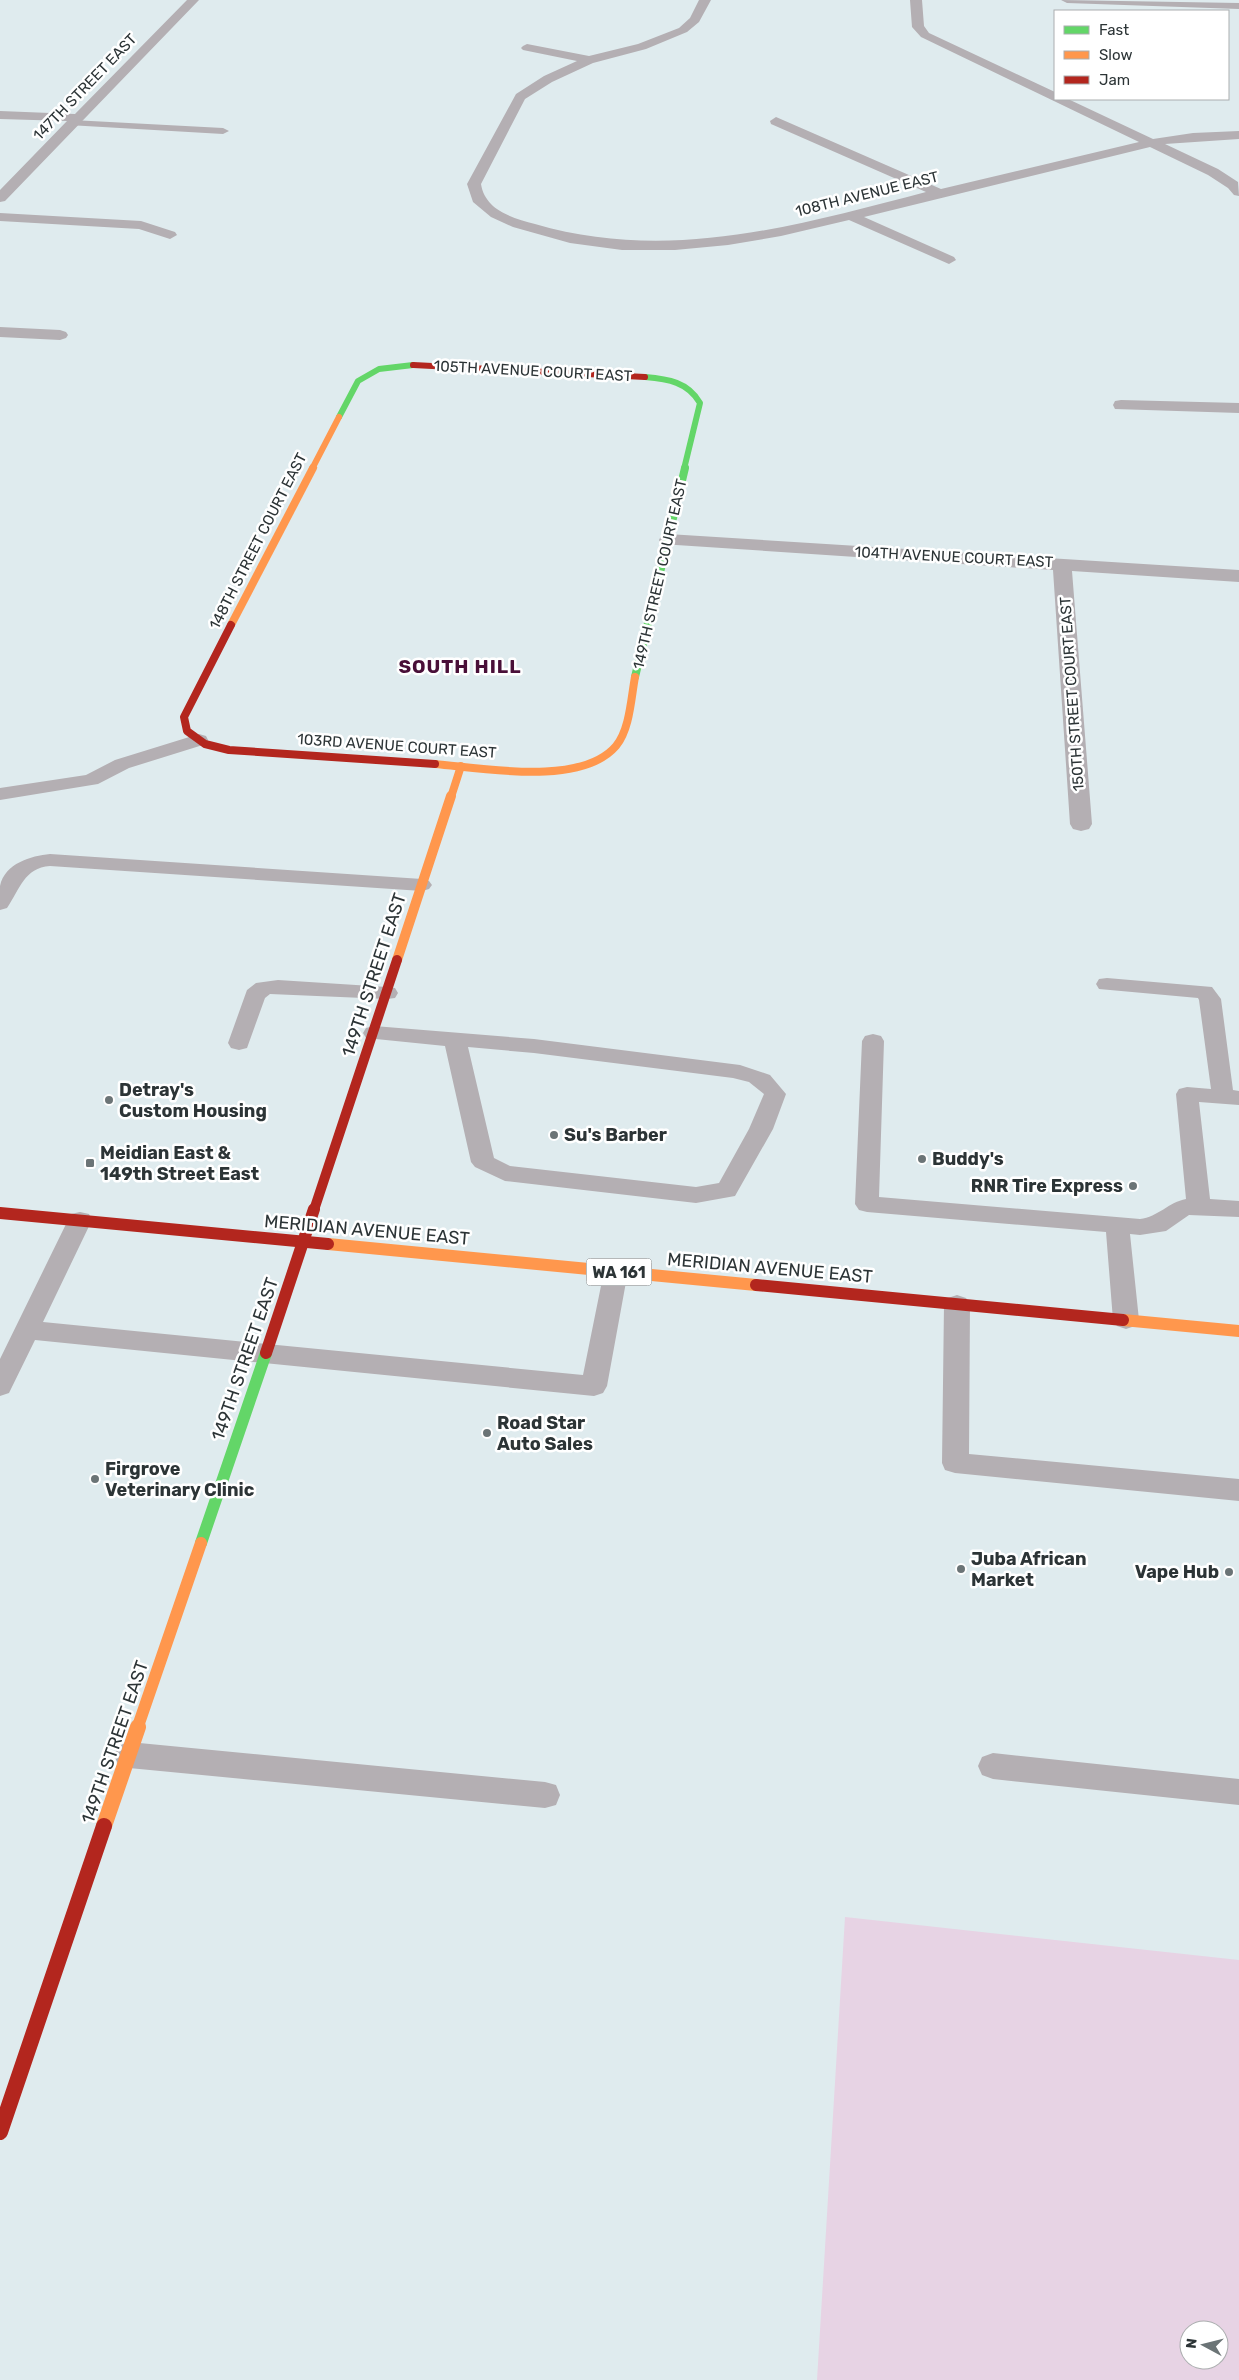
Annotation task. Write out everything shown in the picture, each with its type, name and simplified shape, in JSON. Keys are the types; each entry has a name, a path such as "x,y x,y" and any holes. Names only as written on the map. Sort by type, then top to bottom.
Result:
{"street":[{"name":"147TH STREET EAST","path":"0,198 193,0"},
{"path":"527,48 589,60 642,47 683,30 695,20 705,0"},
{"path":"916,0 918,27 925,34 1054,97"},
{"path":"1067,0 1169,7 1239,6"},
{"name":"108TH AVENUE EAST","path":"589,60 548,79 520,97 474,184 474,192 488,210 502,219 547,234 598,243 657,246 699,244 755,237 850,216 1150,143 1239,135"},
{"path":"1061,100 1213,172 1233,185 1239,192"},
{"path":"0,115 74,120"},
{"path":"776,121 939,193"},
{"path":"850,216 948,260"},
{"path":"0,217 141,224 170,234"},
{"path":"0,332 60,335"},
{"name":"105TH AVENUE COURT EAST","path":"379,370 413,365 647,377 686,386"},
{"name":"148TH STREET COURT EAST","path":"195,738 184,725 184,717 358,381 379,370"},
{"name":"149TH STREET COURT EAST","path":"602,760 618,747 621,737 700,403 698,395 686,386"},
{"path":"1121,405 1239,408"},
{"name":"104TH AVENUE COURT EAST","path":"668,540 1239,576"},
{"name":"150TH STREET COURT EAST","path":"1062,564 1081,824"},
{"name":"103RD AVENUE COURT EAST","path":"195,738 204,744 229,750 551,772 586,766 602,760"},
{"name":"149TH STREET EAST","path":"0,2132 304,1242 461,766"},
{"name":"MERIDIAN AVENUE EAST","path":"0,1212 1239,1331"}],"lane":[{"path":"74,120 223,131"},
{"path":"0,794 91,780 122,764 195,738"},
{"path":"0,904 18,872 30,864 41,860 422,885"},
{"path":"1107,984 1204,992 1210,998 1231,1097 1187,1094 1198,1206"},
{"path":"239,1043 255,995 264,988 278,986 387,993"},
{"path":"374,1033 455,1039 534,1046 757,1075 770,1086 775,1094 762,1129 727,1190 696,1195 505,1173 483,1162 455,1039"},
{"path":"873,1041 867,1204 1140,1227 1157,1225 1183,1208 1198,1206 1239,1209"},
{"path":"0,1386 80,1220"},
{"path":"1117,1225 1126,1320"},
{"path":"27,1330 594,1386 616,1271"},
{"path":"957,1304 955,1463 1239,1490"},
{"path":"129,1755 545,1795"},
{"path":"993,1766 1239,1792"}],"shaded area":[{"path":"845,1917 1239,1960 1239,2380 817,2380"}],"traffic: fast":[{"path":"339,417 358,381 379,369 413,365"},
{"path":"635,677 700,403 690,390 677,382 645,377"},
{"path":"201,1543 266,1353"}],"traffic: slow":[{"path":"231,625 339,417"},
{"path":"435,764 532,771 558,770 582,766 602,758 616,746 620,739 628,713 635,677"},
{"path":"397,960 461,766"},
{"path":"328,1244 756,1285"},
{"path":"1123,1320 1239,1331"},
{"path":"104,1826 201,1543"}],"traffic: jam":[{"path":"413,365 645,377"},
{"path":"231,625 184,717 187,731 205,744 229,750 435,764"},
{"path":"266,1353 397,960"},
{"path":"0,1213 328,1244"},
{"path":"756,1285 1123,1320"},
{"path":"0,2132 104,1826"}],"place":[{"name":"Detray's Custom Housing","path":"109,1100"},
{"name":"Su's Barber","path":"554,1135"},
{"name":"Buddy's","path":"922,1159"},
{"name":"Meidian East & 149th Street East","path":"90,1163"},
{"name":"RNR Tire Express","path":"1133,1186"},
{"name":"Road Star Auto Sales","path":"487,1433"},
{"name":"Firgrove Veterinary Clinic","path":"95,1479"},
{"name":"Juba African Market","path":"961,1569"},
{"name":"Vape Hub","path":"1229,1572"}],"district":[{"name":"SOUTH HILL","path":"460,666"}]}
